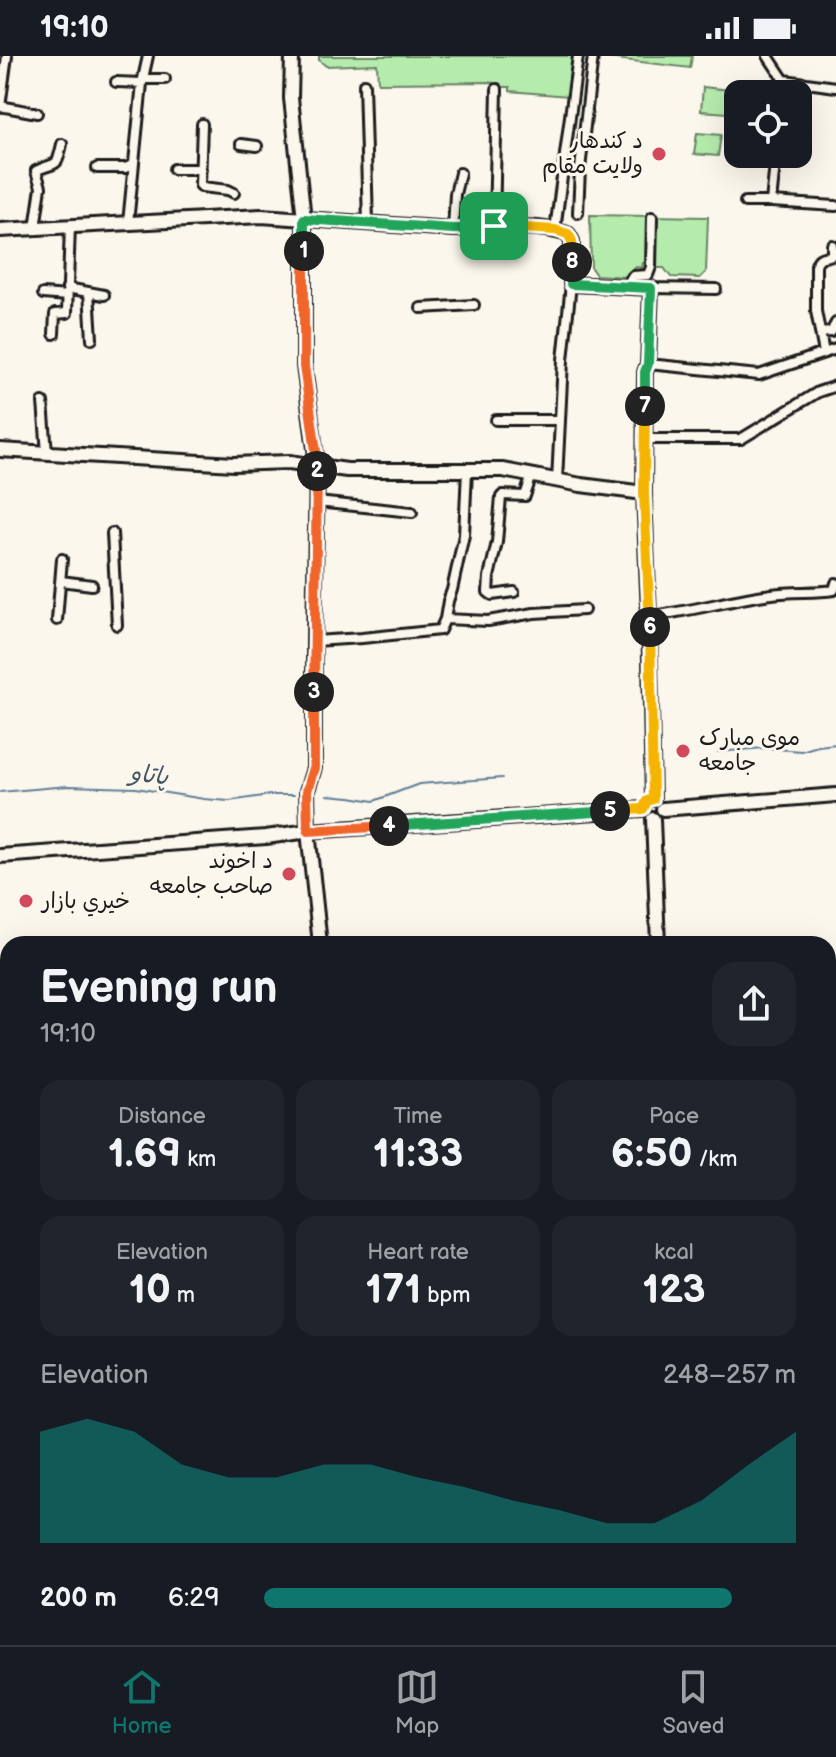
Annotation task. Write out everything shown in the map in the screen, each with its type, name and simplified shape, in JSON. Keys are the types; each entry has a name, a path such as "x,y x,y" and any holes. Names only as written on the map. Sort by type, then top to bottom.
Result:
{"street":[{"path":"7,56 0,107 37,113"},
{"path":"128,223 148,56"},
{"path":"292,56 291,98 304,219 304,366 317,464 314,768 307,791 319,936"},
{"path":"555,230 578,56"},
{"path":"578,213 593,56"},
{"path":"768,56 784,80"},
{"path":"116,82 165,79"},
{"path":"364,84 368,223"},
{"path":"812,84 836,87"},
{"path":"494,226 497,89"},
{"path":"202,124 201,186 234,193"},
{"path":"35,228 41,187 36,171 57,163 62,144"},
{"path":"241,144 257,146"},
{"path":"97,168 133,165"},
{"path":"771,202 775,168"},
{"path":"174,169 201,169"},
{"path":"453,229 460,173"},
{"path":"745,202 836,206"},
{"path":"0,230 261,216 453,229 494,226 555,230 568,234 572,241 571,284 563,360 557,481"},
{"path":"627,285 633,276 648,275 651,267 652,217"},
{"path":"54,334 55,314 67,313 70,226"},
{"path":"824,353 816,311 816,265 817,259 832,255 832,245"},
{"path":"571,284 716,289"},
{"path":"651,288 648,364 645,372 644,493 658,936"},
{"path":"89,292 92,339"},
{"path":"43,294 89,292 104,295"},
{"path":"421,308 474,305"},
{"path":"820,333 831,332 836,323"},
{"path":"648,364 759,375 836,349"},
{"path":"645,439 741,439 818,392 836,386"},
{"path":"43,402 47,453"},
{"path":"496,420 560,420"},
{"path":"0,450 234,464 289,462 347,470 503,470 644,493"},
{"path":"314,641 440,630 464,535 467,470"},
{"path":"514,592 492,595 488,592 489,577 497,542 502,495 524,496 532,475"},
{"path":"317,502 412,512"},
{"path":"112,533 117,625"},
{"path":"57,620 62,559"},
{"path":"61,581 92,585"},
{"path":"649,616 774,593 819,593 835,587 836,602"},
{"path":"445,619 488,621 534,613 584,610"},
{"path":"0,856 266,837 308,831 836,795"}],"green space":[{"path":"319,56 573,56 568,96 510,91 510,87 500,87 490,82 378,83 377,64 326,66"},
{"path":"608,56 692,56 690,68"},
{"path":"703,87 724,89 724,113 701,111"},
{"path":"697,133 721,135 718,156 694,154"},
{"path":"590,215 708,217 706,272 700,278 671,277 664,268 649,268 648,263 643,263 642,268 636,267 626,277 596,275 591,268"}],"waterway":[{"path":"718,752 764,748 801,751 836,744"},
{"path":"327,795 374,801 419,784 502,778"},
{"name":"پاتاو","path":"0,792 68,786 136,788 229,801 294,795"}],"place":[{"name":"د کندهار ولايت مقام","path":"659,154"},
{"name":"موی مبارک جامعه","path":"683,751"},
{"name":"د اخوند صاحب جامعه","path":"289,874"},
{"name":"خیري بازار","path":"26,901"}],"route":[{"path":"304,219 453,229 494,226 555,230 568,234 572,241 571,284 651,288 648,364 645,372 644,493 653,799 647,801 643,809 308,831 307,791 314,768 317,464 304,366 304,219"}]}
